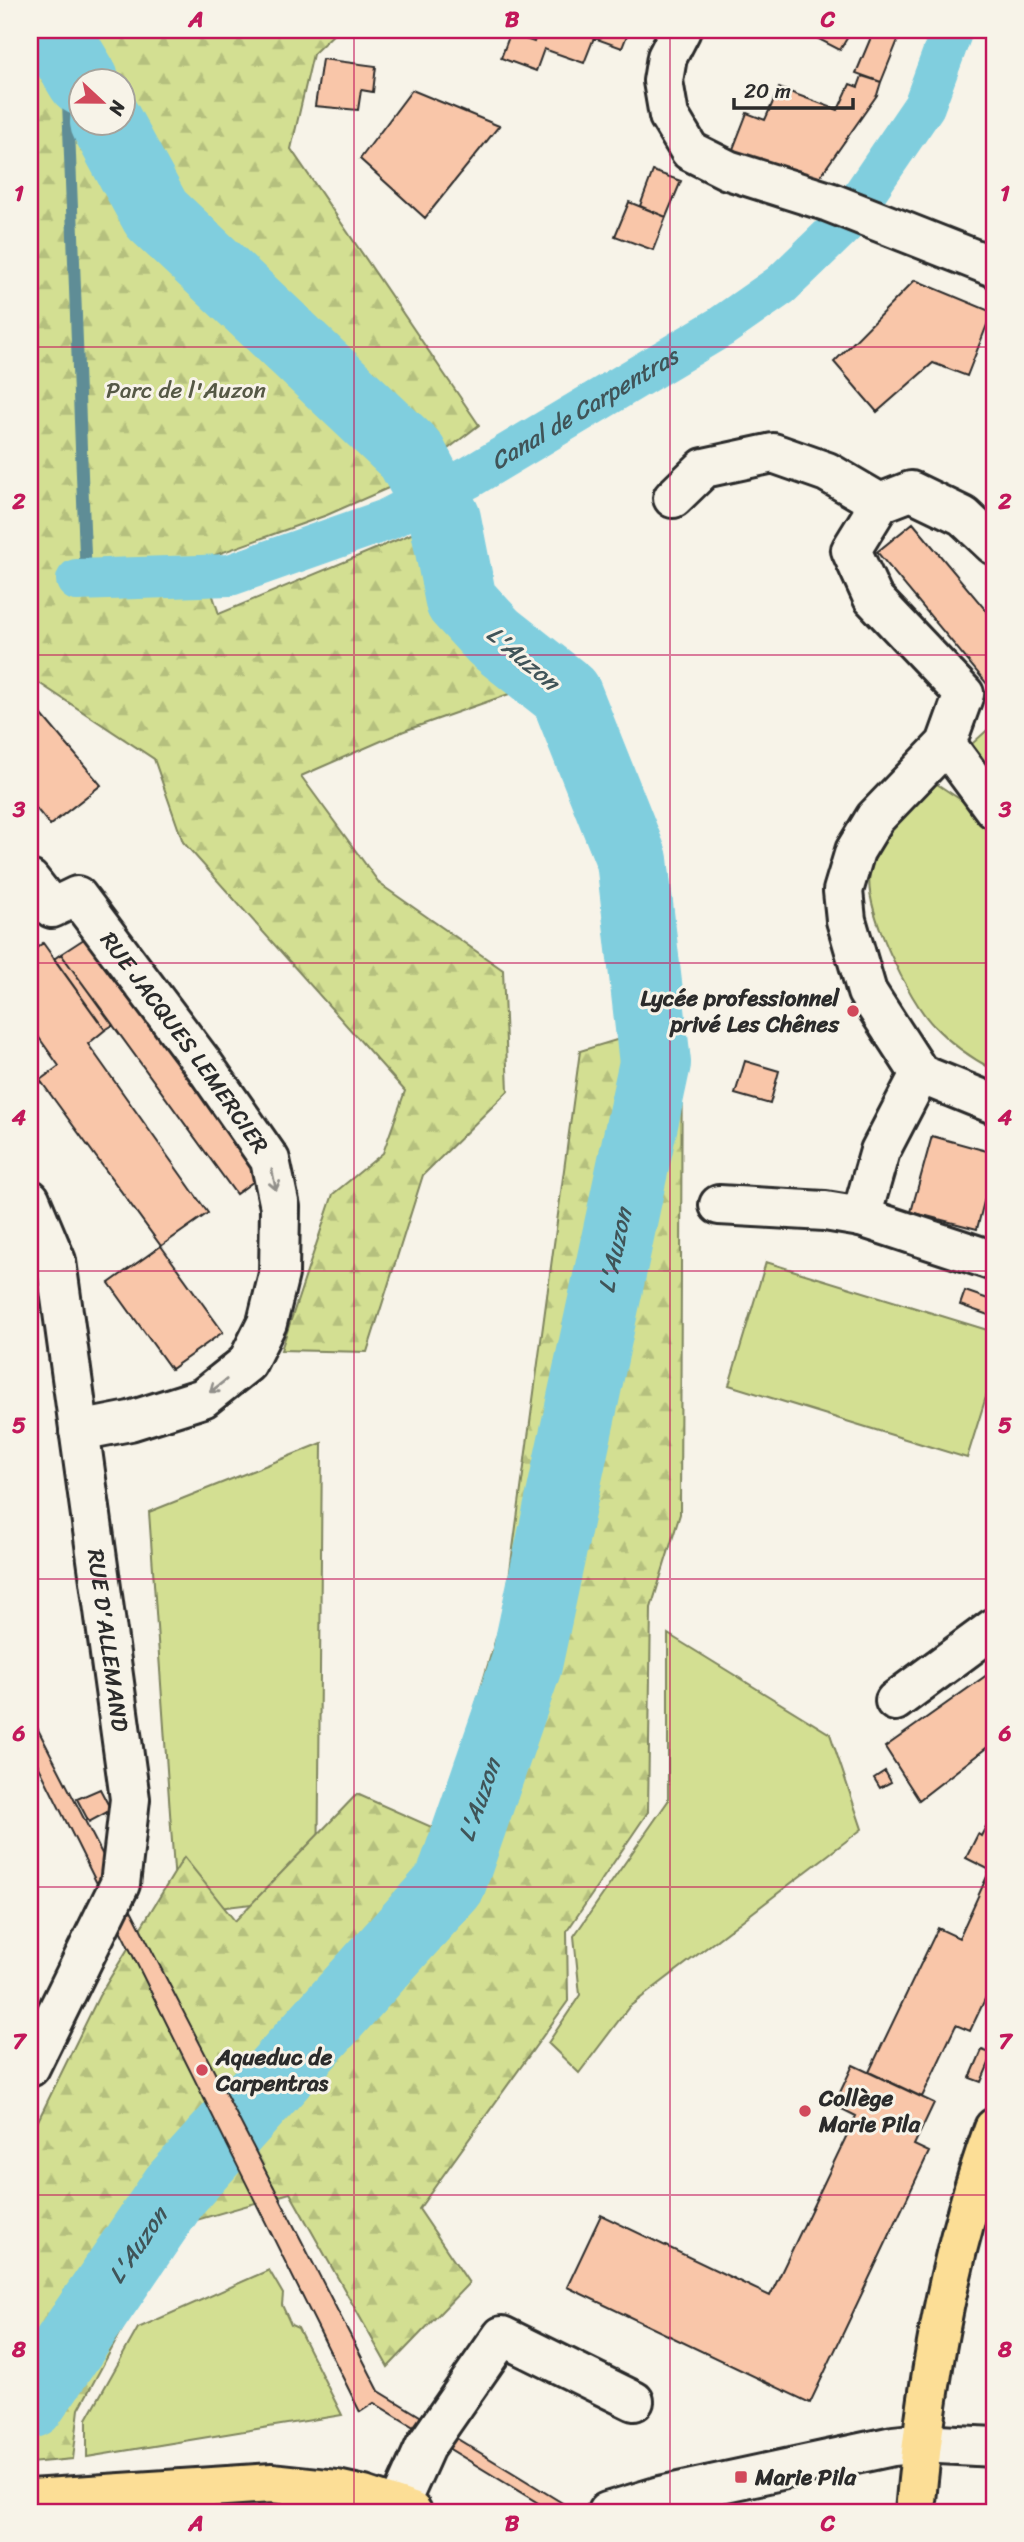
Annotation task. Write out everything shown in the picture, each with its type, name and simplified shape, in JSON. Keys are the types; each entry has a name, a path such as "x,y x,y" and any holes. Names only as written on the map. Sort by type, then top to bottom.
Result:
{"main road":[{"path":"915,2512 929,2381 946,2300 982,2162 994,2129"},
{"path":"30,2499 272,2483 337,2490 382,2507"}],"street":[{"path":"681,30 667,57 663,82 669,116 690,151 728,170 829,202 994,267"},
{"path":"673,498 704,468 773,453 827,472 880,503"},
{"path":"994,545 963,516 911,491 880,503 851,550 873,598 964,694 946,744 875,818 855,851 843,891 846,920 867,992 920,1074 994,1104"},
{"path":"946,744 994,809"},
{"name":"RUE JACQUES LEMERCIER","path":"30,880 52,908 77,896 85,906 204,1065 270,1160 280,1207 279,1273 267,1324 247,1363 203,1398 130,1421 79,1431"},
{"path":"861,1217 880,1151 920,1074"},
{"name":"RUE D'ALLEMAND","path":"30,1199 56,1261 130,1799 120,1884 30,2067"},
{"path":"719,1205 825,1211 861,1217 994,1261"},
{"path":"895,1701 994,1628"},
{"path":"382,2507 502,2336 635,2400"},
{"path":"607,2512 628,2504 728,2480 893,2446 922,2444 994,2447"}],"green space":[{"name":"Parc de l'Auzon","path":"30,30 338,30 313,54 291,149 479,425 409,479 327,515 201,560 219,614 433,525 451,604 529,687 404,731 301,776 380,884 503,970 508,1091 423,1175 367,1352 281,1350 333,1194 383,1153 405,1091 183,842 154,759 30,677"},
{"path":"994,724 994,790 964,751"},
{"path":"928,778 976,810 994,829 994,1070 954,1044 923,1013 890,953 874,908 870,874 879,847 893,823"},
{"path":"682,1020 680,1514 651,1608 648,1812 567,1931 568,2001 419,2209 469,2283 388,2367 290,2193 179,2225 79,2409 73,2459 30,2463 30,2137 99,1996 184,1857 235,1921 357,1794 438,1830 505,1608 580,1051"},
{"path":"766,1262 994,1332 994,1371 967,1458 729,1385"},
{"path":"322,1443 318,1896 177,1913 149,1512"},
{"path":"668,1634 830,1734 862,1829 629,2007 579,2073 548,2043 580,1995 574,1936 668,1801"},
{"path":"269,2270 283,2294 282,2305 291,2325 298,2328 342,2415 87,2457 87,2419 138,2328"}],"building":[{"path":"538,30 597,30 584,63 544,49 536,71 501,58 510,34 534,42"},
{"path":"597,30 629,30 622,48 594,38"},
{"path":"808,30 852,30 840,50 807,33"},
{"path":"874,30 902,30 881,82 856,73"},
{"path":"322,59 376,66 373,92 361,90 358,110 315,106"},
{"path":"862,76 881,82 877,95 814,185 730,157 747,113 765,120 779,88 838,110 850,84 858,87"},
{"path":"412,90 499,126 425,218 360,159"},
{"path":"653,171 681,181 666,217 640,206"},
{"path":"629,202 666,217 653,250 615,236"},
{"path":"915,280 992,312 967,376 933,363 877,412 834,362"},
{"path":"913,523 994,620 994,703 988,695 993,691 877,552"},
{"path":"36,708 101,785 50,825 30,801 30,713"},
{"path":"87,937 261,1176 236,1194 61,954"},
{"path":"43,943 105,1030 88,1044 208,1213 161,1246 40,1080 59,1066 30,1025 30,953"},
{"path":"61,954 113,1025 105,1030 54,959"},
{"path":"745,1061 779,1071 770,1104 735,1094"},
{"path":"932,1136 994,1153 994,1196 986,1194 977,1229 911,1212"},
{"path":"161,1246 223,1332 171,1369 109,1283"},
{"path":"965,1291 994,1301 994,1317 960,1305"},
{"path":"994,1670 994,1742 919,1800 885,1747"},
{"name":"Aqueduc de Carpentras","path":"30,1714 379,2391 577,2512 553,2512 374,2403 360,2412 30,1749"},
{"path":"885,1771 891,1782 880,1788 874,1778"},
{"path":"100,1789 111,1810 89,1822 77,1799"},
{"path":"992,1815 994,1980 970,2031 956,2025 922,2097 869,2072 938,1928 959,1938 990,1870 966,1858 978,1834 981,1836"},
{"path":"982,2050 993,2054 981,2082 970,2078"},
{"path":"853,2065 934,2103 914,2145 929,2152 810,2403 567,2287 601,2215 770,2296 856,2116 834,2105"}],"waterway":[{"name":"L'Auzon","path":"53,30 75,66"},
{"name":"Canal de Carpentras","path":"77,580 230,575 386,520 470,477 721,327 781,285 843,225 924,106 952,30"},
{"path":"66,49 86,581"},
{"name":"L'Auzon","path":"30,2403 176,2189 450,1884 526,1665 655,1063 632,860 566,694 494,637 461,601 445,519 411,455 156,214 114,136"}],"place":[{"name":"Lycée professionnel privé Les Chênes","path":"853,1011"},
{"name":"Aqueduc de Carpentras","path":"202,2070"},
{"name":"Collège Marie Pila","path":"805,2111"},
{"name":"Marie Pila","path":"741,2477"}]}
